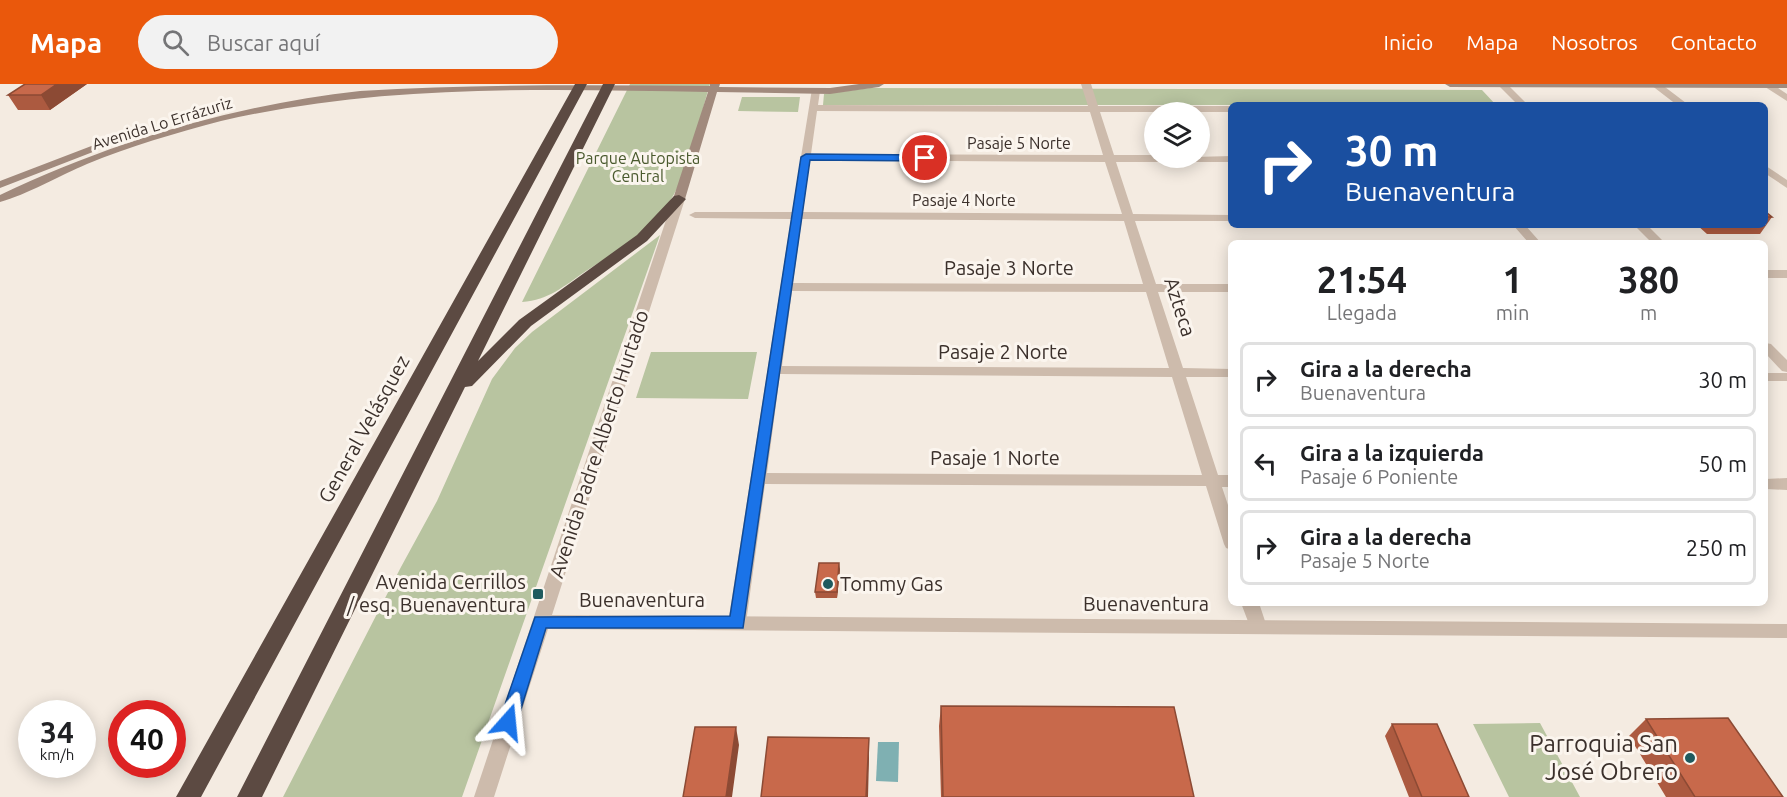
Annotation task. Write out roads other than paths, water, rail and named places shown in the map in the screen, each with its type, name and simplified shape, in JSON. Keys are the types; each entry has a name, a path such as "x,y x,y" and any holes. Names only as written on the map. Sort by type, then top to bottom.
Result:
{"highway":[{"name":"General Velásquez","path":"188,797 578,89"},
{"path":"249,797 606,90"},
{"path":"444,410 503,342 541,311 642,238 679,198"}],"main road":[{"name":"Avenida Lo Errázuriz","path":"0,185 86,150 180,121 285,98 392,84"},
{"name":"Avenida Lo Errázuriz","path":"0,199 67,169 148,139 235,116 329,98 430,89 714,87 815,91 845,90 879,84"},
{"path":"1450,84 1787,85"},
{"name":"Avenida Padre Alberto Hurtado","path":"679,198 714,87"}],"street":[{"name":"Azteca","path":"1086,84 1228,532"},
{"path":"1488,84 1506,102"},
{"path":"1502,84 1520,102"},
{"path":"1656,85 1679,102"},
{"path":"1767,85 1787,98"},
{"path":"737,623 815,91"},
{"path":"813,108 1228,109"},
{"name":"Pasaje 5 Norte","path":"806,157 1228,159"},
{"path":"1768,171 1787,185"},
{"name":"Avenida Padre Alberto Hurtado","path":"484,797 679,198"},
{"name":"Pasaje 4 Norte","path":"695,215 1228,218"},
{"path":"1522,228 1532,240"},
{"path":"1643,228 1656,240"},
{"path":"1768,274 1787,274"},
{"name":"Pasaje 3 Norte","path":"787,287 1228,288"},
{"path":"1768,349 1787,368"},
{"name":"Pasaje 2 Norte","path":"774,370 1228,373"},
{"path":"1768,377 1787,377"},
{"name":"Pasaje 1 Norte","path":"758,478 1228,481"},
{"path":"1768,484 1787,484"},
{"path":"1251,606 1258,627"},
{"name":"Buenaventura","path":"540,622 1787,631"}],"water":[{"path":"878,742 899,742 898,782 876,781"}],"place":[{"name":"Tommy Gas","path":"828,584"},
{"name":"Avenida Cerrillos / esq. Buenaventura","path":"538,594"},
{"name":"Parroquia San José Obrero","path":"1690,758"}],"park label":[{"name":"Parque Autopista Central","path":"638,167"}]}
